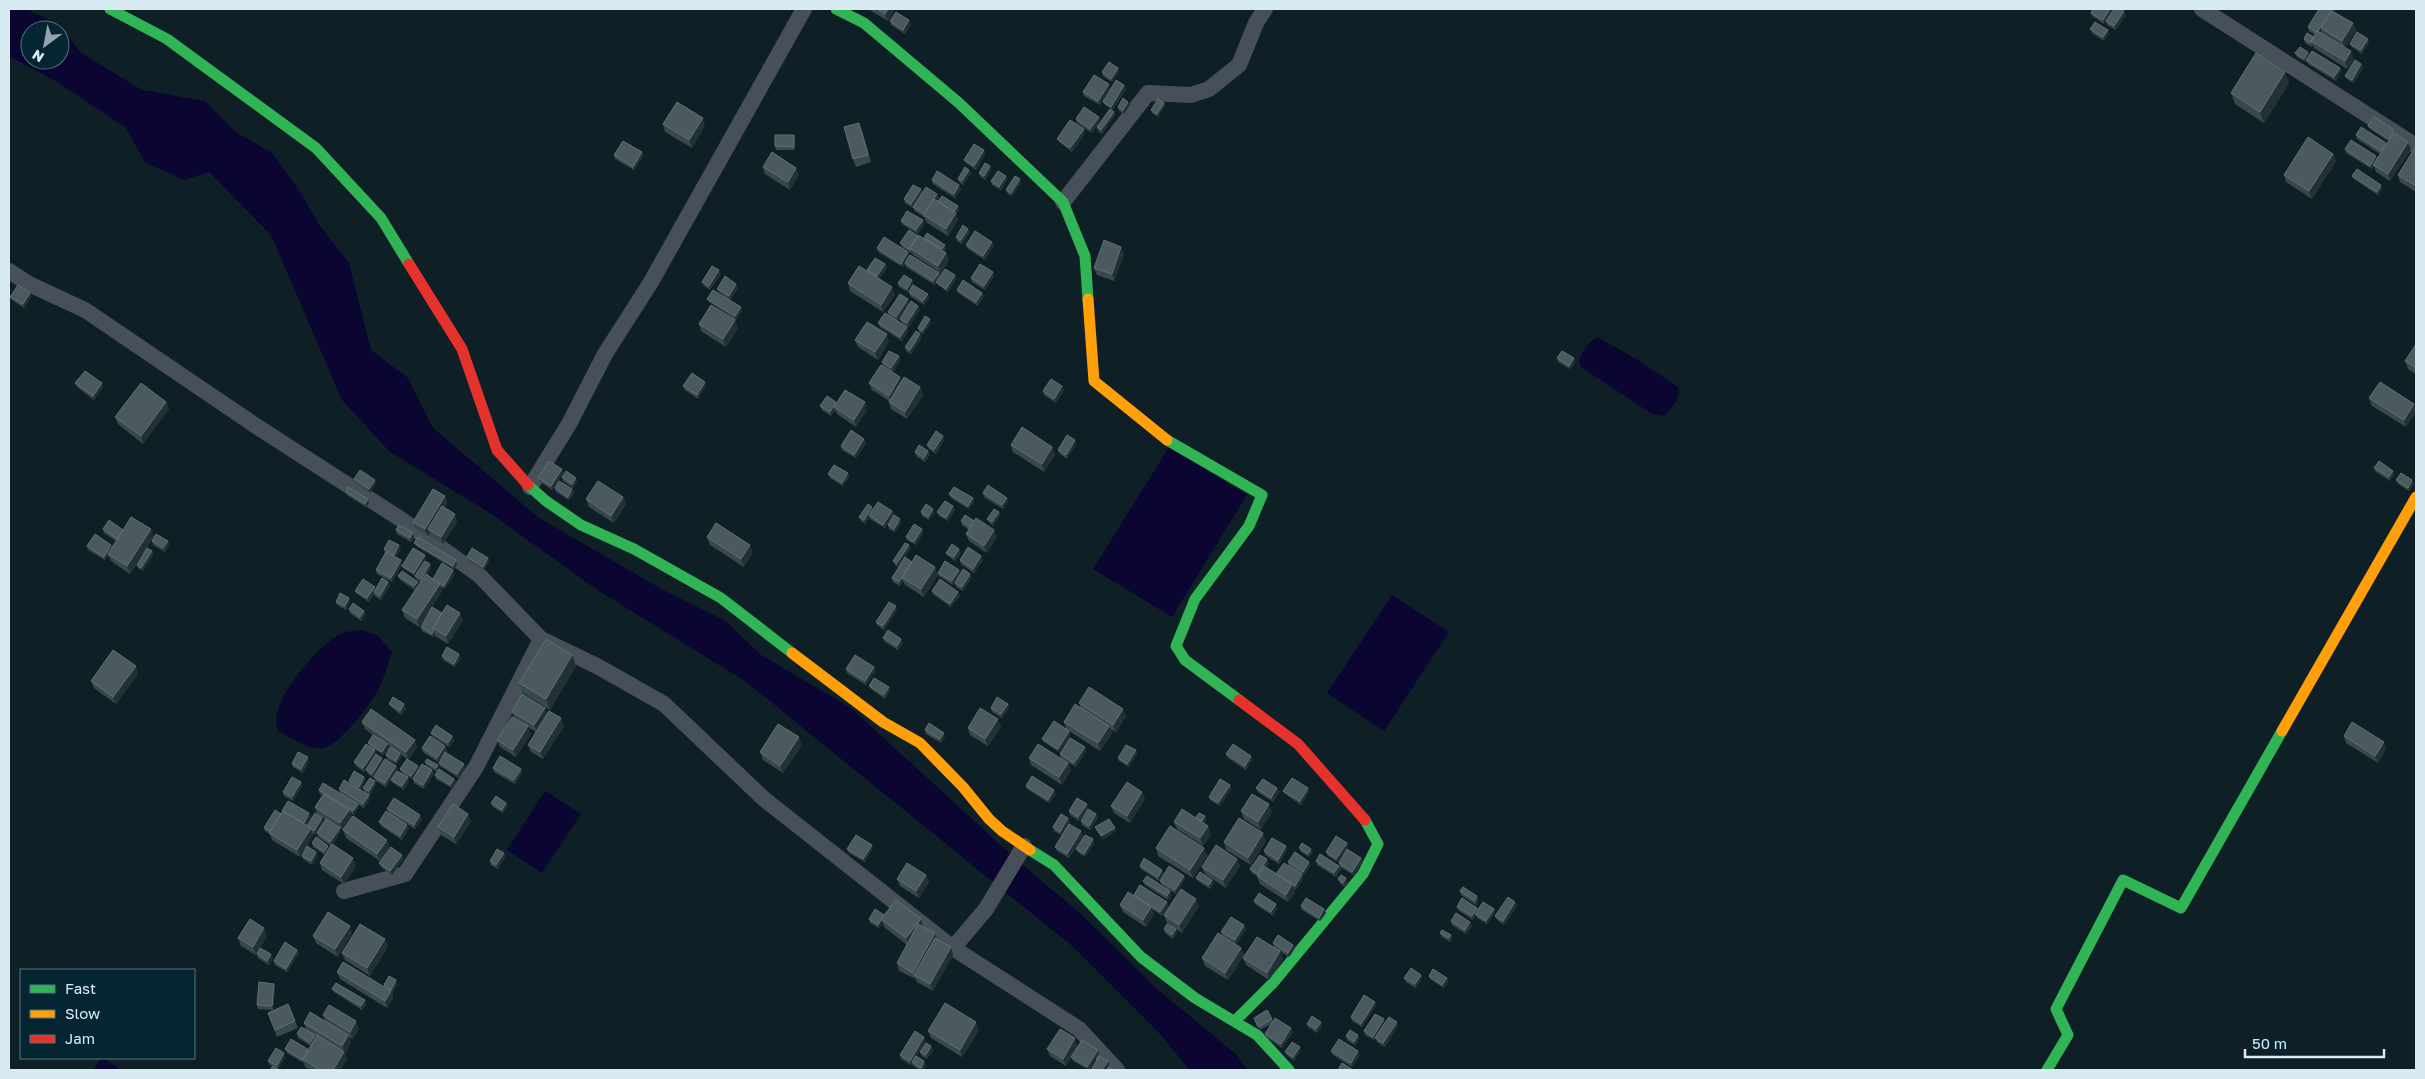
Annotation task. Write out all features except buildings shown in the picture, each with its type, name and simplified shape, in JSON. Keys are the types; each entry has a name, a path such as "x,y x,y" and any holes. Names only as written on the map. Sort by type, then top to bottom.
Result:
{"street":[{"path":"110,9 167,39 316,148 381,218 462,349 496,450 530,487 546,501 581,524 634,549 721,598 882,722 920,743 963,787 988,819 1022,849 1054,865 1141,957 1195,998 1257,1035 1289,1070"},
{"path":"530,487 569,424 605,354 651,282 804,9"},
{"path":"836,9 864,23 959,103 1062,202 1085,256 1094,381 1171,443 1262,495 1249,526 1195,599 1176,646 1185,660 1298,744 1370,825 1378,844 1363,874 1274,983 1235,1022"},
{"path":"1062,202 1148,93 1191,96 1209,89 1239,65 1256,23 1265,9"},
{"path":"2202,9 2416,146"},
{"path":"9,271 29,284 85,310 253,424 402,520 480,575 541,639 597,666 664,704 764,799 953,948 1079,1029 1117,1070"},
{"path":"2047,1070 2068,1035 2056,1009 2123,880 2181,908 2416,496"},
{"path":"344,892 405,874 435,826 476,767 541,639"},
{"path":"953,948 986,909 1022,849"}],"shaded area":[{"path":"9,9 26,9 49,20 20,20 20,62 9,56"},
{"path":"70,38 81,53 142,90 205,101 237,133 272,153 297,187 320,226 349,263 371,350 408,378 433,428 539,518 667,592 726,621 761,655 851,708 1009,853 1083,916 1156,988 1237,1055 1247,1070 1190,1070 1159,1033 1072,946 745,681 599,591 490,513 390,452 342,400 271,235 209,172 184,180 145,162 126,128 57,82 35,70 70,70"},
{"path":"1597,337 1638,360 1678,387 1677,399 1664,416 1652,414 1581,367 1579,363 1581,355 1587,345"},
{"path":"1169,447 1247,495 1172,617 1093,569"},
{"path":"1392,595 1449,632 1384,731 1327,693"},
{"path":"361,630 377,635 392,652 384,678 377,692 354,724 331,745 324,748 307,745 277,730 276,718 284,695 312,658 322,647 342,633"},
{"path":"545,791 581,814 542,873 507,850"},
{"path":"101,1059 104,1059 121,1070 93,1070"}],"traffic: fast":[{"path":"110,9 167,39 316,148 381,218 409,264"},
{"path":"836,9 864,23 959,103 1063,202 1085,256 1088,299"},
{"path":"1167,440 1262,495 1249,526 1195,599 1176,646 1185,660 1239,700"},
{"path":"528,485 546,501 581,525 634,549 721,598 792,653"},
{"path":"2047,1070 2068,1035 2056,1009 2123,880 2181,908 2282,731"},
{"path":"1235,1021 1273,983 1363,874 1378,844 1365,820"},
{"path":"1030,850 1054,865 1141,957 1195,998 1257,1035 1289,1070"}],"traffic: slow":[{"path":"1088,299 1094,381 1167,440"},
{"path":"2282,731 2416,497"},
{"path":"792,653 883,722 920,743 963,787 989,819 1002,831 1030,850"}],"traffic: jam":[{"path":"409,264 462,349 497,450 528,485"},
{"path":"1239,700 1298,744 1365,820"}]}
